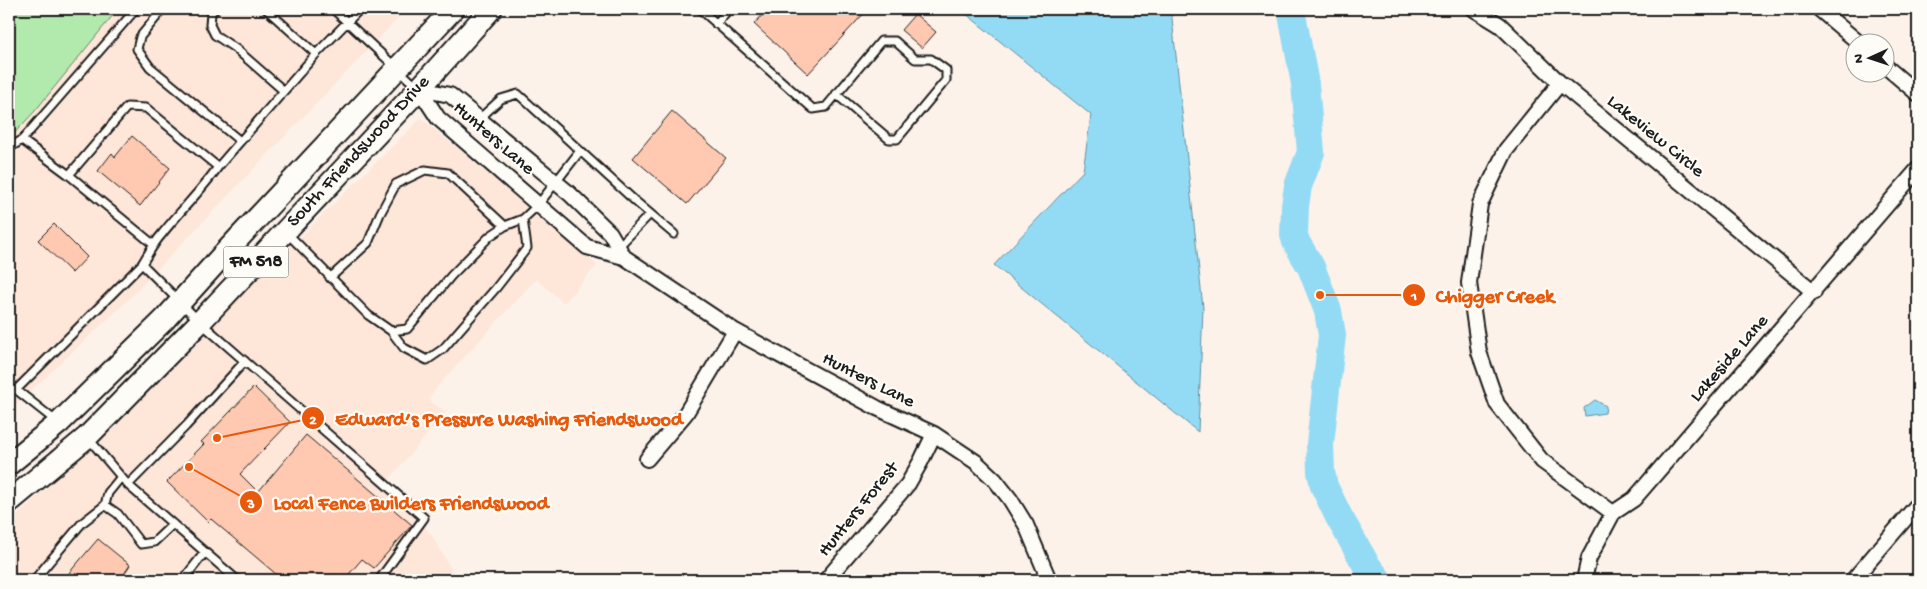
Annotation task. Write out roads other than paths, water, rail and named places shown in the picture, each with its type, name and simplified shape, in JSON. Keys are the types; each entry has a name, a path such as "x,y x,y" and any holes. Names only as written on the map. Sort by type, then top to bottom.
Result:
{"main road":[{"name":"South Friendswood Drive","path":"9,464 59,423 164,320 453,9"},
{"name":"South Friendswood Drive","path":"9,502 87,437 200,322 492,9"}],"street":[{"name":"Lakeview Circle","path":"1474,9 1500,25 1560,83 1814,292"},
{"path":"1819,9 1846,32"},
{"path":"1894,74 1918,94"},
{"path":"1560,83 1506,150 1480,204 1469,283 1479,352 1497,404 1542,461 1613,513"},
{"name":"Hunters Lane","path":"419,89 450,95 555,182 610,233 621,252 735,331 877,408 934,434 976,462 995,480 1026,525 1049,580"},
{"name":"Hunters Lane","path":"419,89 438,118 587,247 621,252"},
{"name":"Lakeside Lane","path":"1584,580 1589,558 1613,513 1634,498 1814,292 1918,169"},
{"path":"647,459 686,413 735,331"},
{"name":"Hunters Forest","path":"826,580 908,484 934,434"},
{"path":"1853,580 1918,504"}],"lane":[{"path":"9,148 22,140 136,9"},
{"path":"215,9 211,13 210,25 215,35 236,49 284,91"},
{"path":"260,9 267,10 316,54"},
{"path":"333,9 399,68 419,89"},
{"path":"16,390 142,264 160,235 205,186 240,141 316,54 360,9"},
{"path":"700,9 813,109 826,107 836,94 881,42 895,41 915,59 931,59 946,70 946,80 898,139 889,139 836,94"},
{"path":"716,24 729,9"},
{"path":"159,14 140,37 137,48 150,67 240,141"},
{"path":"479,119 501,99 518,94 674,234"},
{"path":"69,175 127,107 146,108 218,167"},
{"path":"22,140 69,175 154,245"},
{"path":"391,330 407,329 451,276 490,236 505,226 523,219 538,205 580,151"},
{"path":"330,278 368,243 380,214 396,184 425,170 448,173 505,226"},
{"path":"621,252 650,214"},
{"path":"284,231 368,315 391,330 404,348 427,360 443,350 527,248 523,219"},
{"path":"142,264 200,322 424,518 379,580"},
{"path":"128,485 186,426 245,361"},
{"path":"9,384 59,423"},
{"path":"87,437 128,485 236,580"},
{"path":"34,580 82,523 105,505 108,493 121,477"},
{"path":"105,505 118,514 141,544 154,542 173,524"},
{"path":"183,580 205,552"}],"water":[{"path":"962,9 1171,9 1203,308 1198,432 994,265 1083,171 1091,115"},
{"path":"1595,400 1606,406 1605,413 1585,416 1584,408"}],"waterway":[{"path":"1291,9 1305,84 1311,152 1298,186 1294,235 1296,242 1311,267 1328,311 1332,335 1320,444 1321,472 1324,486 1339,517 1367,566 1378,580"}],"place":[{"name":"Chigger Creek","path":"1320,295"},
{"name":"Edward’s Pressure Washing Friendswood","path":"217,438"},
{"name":"Local Fence Builders Friendswood","path":"189,467"}]}
